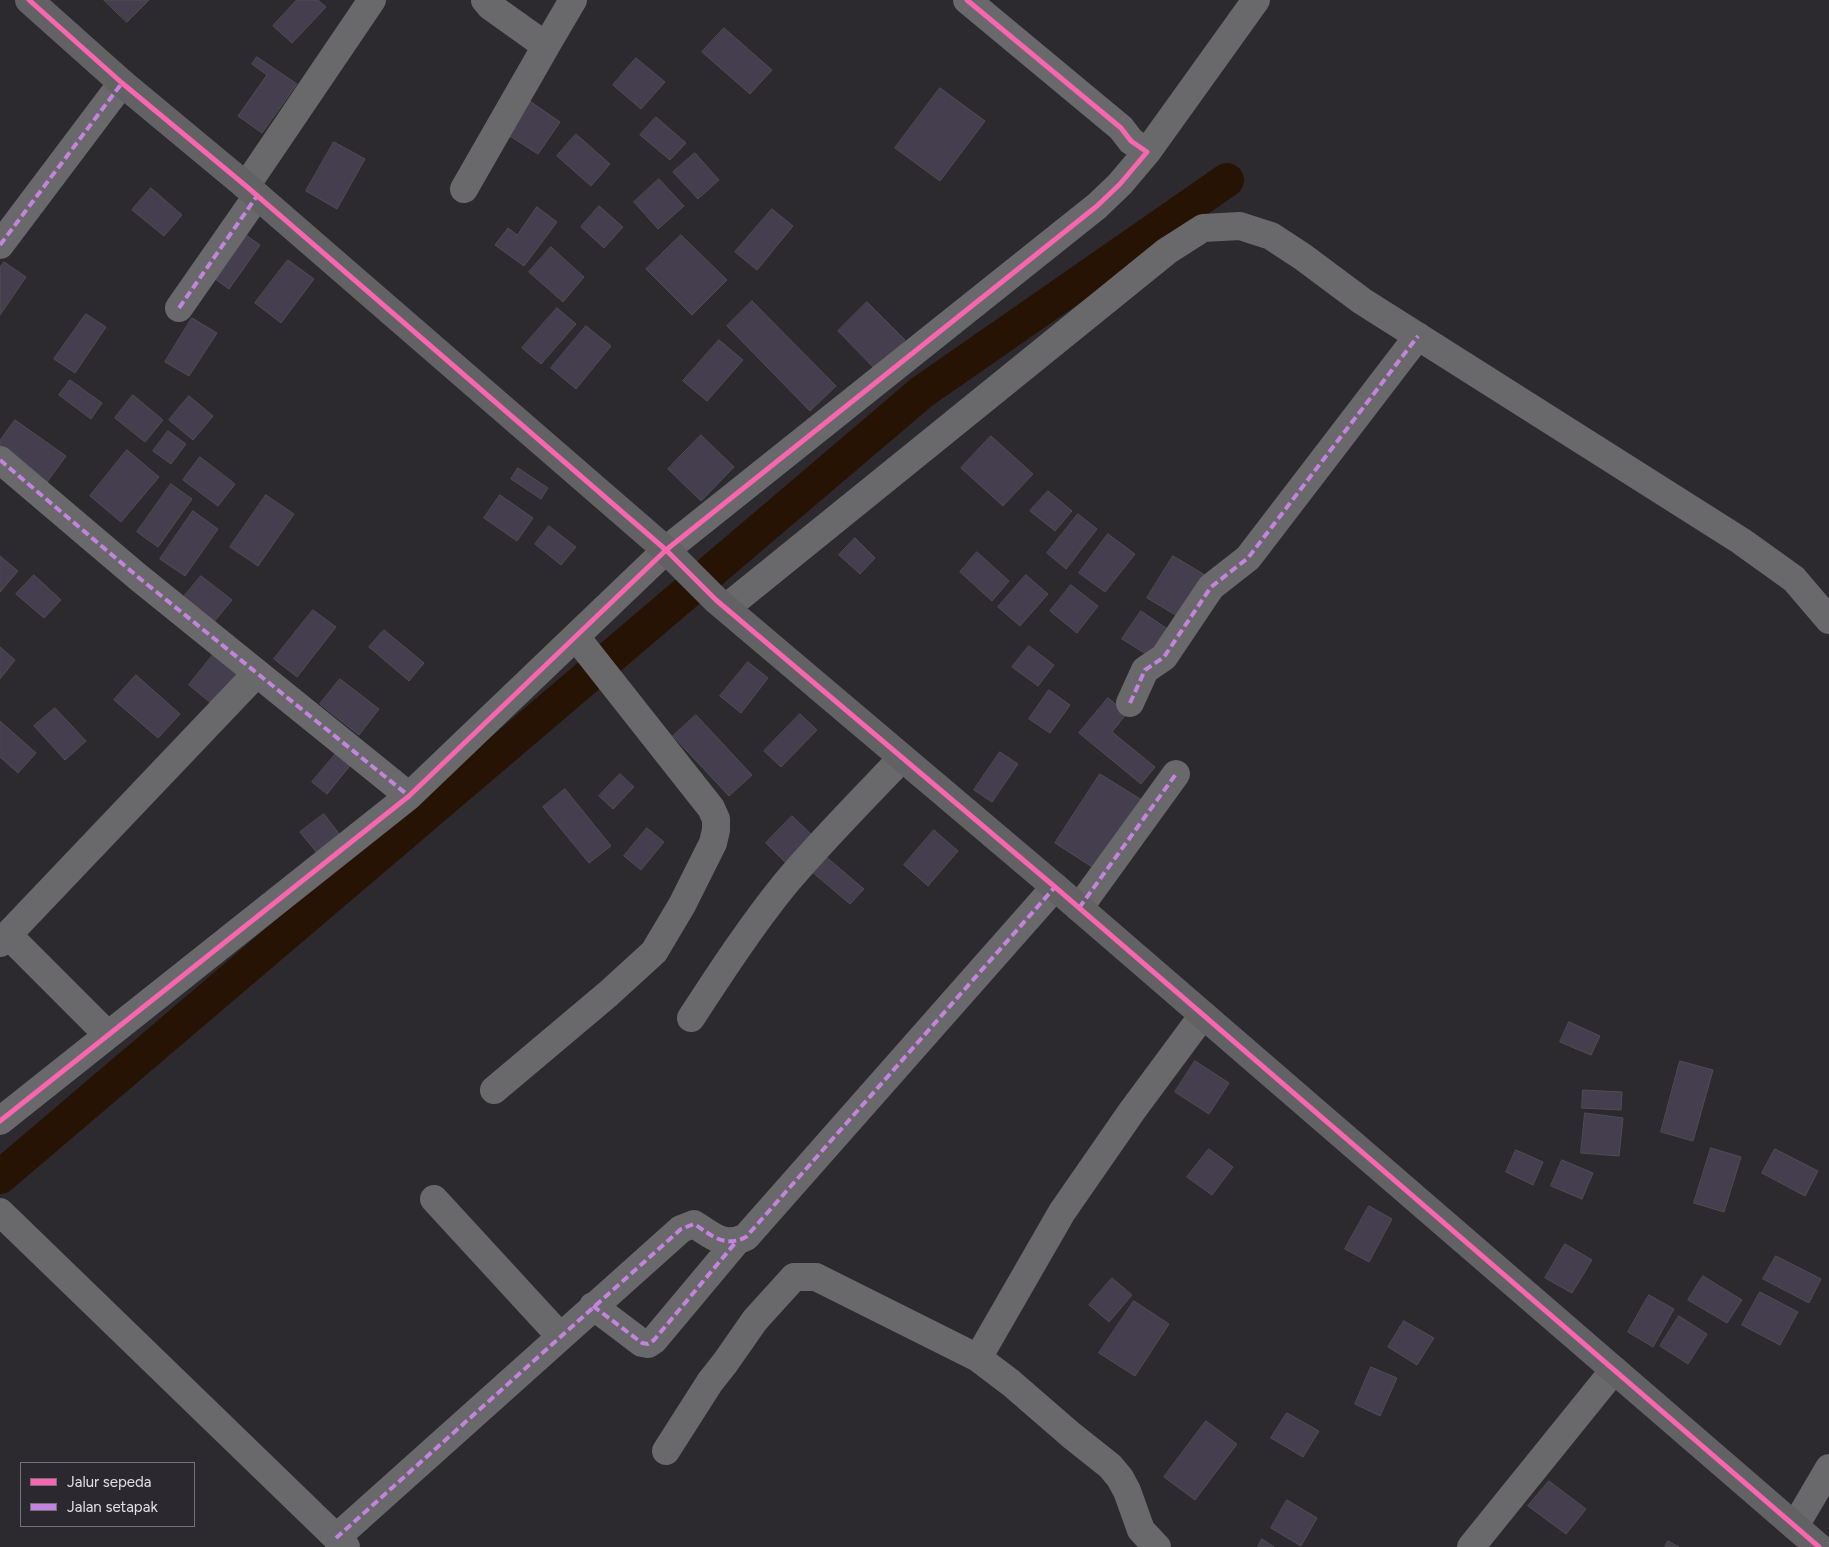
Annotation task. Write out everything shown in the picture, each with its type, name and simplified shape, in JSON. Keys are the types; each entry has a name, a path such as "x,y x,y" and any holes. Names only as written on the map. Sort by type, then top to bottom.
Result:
{"street":[{"path":"29,0 122,83 251,191 673,557 721,604 1055,887 1819,1547"},
{"path":"179,308 372,0"},
{"path":"485,0 490,6 546,46"},
{"path":"464,189 573,0"},
{"path":"967,0 1121,128 1131,141 1147,152"},
{"path":"0,1121 409,796 582,644 673,557 1097,206 1120,184 1147,152 1256,0"},
{"path":"0,245 122,83"},
{"path":"721,604 1167,251 1204,228 1240,226 1271,236 1303,257 1362,301 1741,541 1794,579 1829,620"},
{"path":"1130,703 1145,670 1164,657 1211,587 1248,558 1418,336"},
{"path":"0,460 138,577 409,796"},
{"path":"494,1090 608,994 654,952 682,905 714,843 716,819 711,808 582,644"},
{"path":"108,1035 4,939 257,673"},
{"path":"691,1018 746,935 786,883 902,758"},
{"path":"1079,908 1176,774"},
{"path":"593,1306 642,1343 648,1344 654,1340 736,1242 746,1237 1055,887"},
{"path":"978,1358 1062,1212 1132,1111 1203,1015"},
{"path":"434,1199 560,1336"},
{"path":"7,1218 341,1542 560,1336 681,1229 694,1224 724,1242 736,1242"},
{"path":"666,1451 710,1382 726,1363 755,1320 794,1277 816,1277 978,1358 1011,1383 1110,1466 1120,1478 1127,1491 1141,1530 1157,1547"},
{"path":"1471,1547 1614,1370"},
{"path":"1795,1526 1829,1468"}],"building":[{"path":"104,0 149,0 127,22"},
{"path":"297,0 318,0 326,7 292,43 273,26"},
{"path":"724,28 772,70 750,94 702,52"},
{"path":"257,57 297,84 262,133 238,116 267,75 252,64"},
{"path":"636,58 665,82 641,109 613,85"},
{"path":"940,88 985,121 940,181 895,148"},
{"path":"528,100 560,122 538,154 505,133"},
{"path":"656,117 686,143 670,160 640,135"},
{"path":"576,134 610,164 591,186 557,156"},
{"path":"334,142 365,159 337,209 306,191"},
{"path":"695,153 719,180 698,199 673,172"},
{"path":"659,179 684,206 658,229 634,202"},
{"path":"151,188 182,215 164,236 132,210"},
{"path":"599,206 623,227 604,248 581,227"},
{"path":"537,207 557,222 524,266 495,245 508,228 517,235"},
{"path":"772,209 793,226 757,270 735,252"},
{"path":"243,233 260,245 229,289 211,276"},
{"path":"681,235 727,280 692,315 646,269"},
{"path":"551,247 584,277 563,302 529,272"},
{"path":"288,260 314,279 281,323 255,303"},
{"path":"4,262 26,277 0,315 0,268"},
{"path":"752,301 836,386 810,411 727,326"},
{"path":"867,302 905,340 875,369 838,331"},
{"path":"557,308 576,324 541,364 522,348"},
{"path":"86,314 106,327 75,373 54,359"},
{"path":"192,318 217,333 189,376 165,362"},
{"path":"586,326 611,346 576,389 551,368"},
{"path":"719,340 743,360 707,401 683,381"},
{"path":"70,380 102,403 91,419 59,395"},
{"path":"133,395 163,420 145,442 115,418"},
{"path":"189,396 213,416 193,440 169,420"},
{"path":"15,420 66,456 47,482 0,448 0,441"},
{"path":"168,431 186,444 171,464 153,451"},
{"path":"701,435 734,467 701,501 668,469"},
{"path":"991,436 1033,474 1003,506 961,468"},
{"path":"127,450 159,477 121,522 90,496"},
{"path":"200,457 235,484 218,506 183,480"},
{"path":"518,468 548,488 541,499 511,479"},
{"path":"171,484 192,499 158,547 137,532"},
{"path":"1048,491 1072,511 1055,531 1030,511"},
{"path":"266,495 294,514 258,566 230,547"},
{"path":"500,495 533,518 517,541 484,518"},
{"path":"193,511 218,529 185,576 160,559"},
{"path":"1078,514 1097,529 1066,569 1047,553"},
{"path":"549,526 576,547 561,565 535,544"},
{"path":"1108,534 1135,554 1105,592 1079,573"},
{"path":"855,538 875,558 860,574 839,555"},
{"path":"977,552 1009,581 992,601 960,572"},
{"path":"0,556 18,571 0,592"},
{"path":"1173,556 1205,575 1179,617 1147,598"},
{"path":"34,575 61,600 44,618 16,594"},
{"path":"1026,575 1048,594 1020,626 998,607"},
{"path":"201,576 232,600 213,623 182,599"},
{"path":"1071,585 1098,606 1077,633 1050,611"},
{"path":"313,610 336,627 297,677 274,659"},
{"path":"1141,611 1169,630 1151,657 1122,639"},
{"path":"384,630 424,663 409,681 369,647"},
{"path":"1029,646 1054,665 1038,686 1012,667"},
{"path":"0,647 15,660 0,679"},
{"path":"216,651 244,673 217,708 189,685"},
{"path":"748,662 768,678 741,713 720,696"},
{"path":"136,675 180,714 158,738 114,700"},
{"path":"340,679 379,709 359,735 320,704"},
{"path":"1049,690 1070,705 1050,733 1029,719"},
{"path":"1108,698 1127,713 1112,732 1155,767 1141,784 1079,733"},
{"path":"55,708 86,741 65,760 34,726"},
{"path":"800,714 817,730 781,767 764,751"},
{"path":"696,715 752,775 729,796 673,736"},
{"path":"0,721 36,753 18,773 0,757"},
{"path":"339,750 353,762 327,794 312,782"},
{"path":"1000,752 1018,764 992,802 974,790"},
{"path":"620,774 634,787 613,809 599,796"},
{"path":"1100,774 1145,802 1100,872 1055,843"},
{"path":"565,789 611,846 589,863 543,807"},
{"path":"324,814 340,835 317,853 300,832"},
{"path":"792,816 816,839 789,866 766,843"},
{"path":"647,828 664,842 641,870 624,856"},
{"path":"934,830 958,851 928,886 904,865"},
{"path":"825,856 864,889 850,904 811,871"},
{"path":"1569,1022 1600,1036 1591,1055 1560,1042"},
{"path":"1195,1061 1229,1083 1209,1114 1175,1092"},
{"path":"1680,1061 1713,1070 1693,1141 1661,1132"},
{"path":"1583,1090 1622,1092 1621,1110 1582,1108"},
{"path":"1585,1113 1623,1118 1619,1156 1581,1153"},
{"path":"1711,1148 1741,1157 1724,1212 1694,1203"},
{"path":"1209,1149 1233,1167 1212,1195 1187,1177"},
{"path":"1775,1149 1818,1171 1805,1196 1762,1173"},
{"path":"1516,1150 1543,1162 1533,1185 1506,1172"},
{"path":"1562,1160 1593,1173 1582,1199 1551,1186"},
{"path":"1369,1206 1392,1219 1369,1262 1345,1249"},
{"path":"1565,1244 1592,1260 1572,1293 1545,1278"},
{"path":"1776,1256 1821,1279 1809,1303 1763,1279"},
{"path":"1703,1276 1742,1300 1727,1323 1688,1300"},
{"path":"1112,1278 1132,1295 1109,1322 1089,1305"},
{"path":"1760,1292 1798,1312 1780,1345 1742,1325"},
{"path":"1649,1295 1674,1309 1653,1347 1628,1332"},
{"path":"1134,1301 1169,1324 1135,1376 1099,1353"},
{"path":"1679,1316 1707,1334 1688,1364 1660,1346"},
{"path":"1404,1321 1434,1338 1417,1365 1388,1347"},
{"path":"1371,1367 1397,1378 1380,1416 1355,1404"},
{"path":"1287,1413 1319,1431 1303,1457 1271,1438"},
{"path":"1206,1421 1237,1444 1195,1500 1164,1477"},
{"path":"1549,1481 1586,1509 1566,1534 1528,1506"},
{"path":"1287,1500 1317,1518 1301,1546 1271,1528"},
{"path":"1262,1539 1274,1547 1258,1547"},
{"path":"1668,1541 1679,1547 1665,1547"}],"waterway":[{"path":"0,1177 922,392 1227,180"}],"marked path":[{"path":"0,245 122,83"},
{"path":"179,308 257,196"},
{"path":"1130,703 1145,670 1164,657 1211,587 1248,558 1418,336"},
{"path":"0,460 138,577 409,796"},
{"path":"1079,908 1176,774"},
{"path":"336,1538 681,1229 694,1224 725,1241 746,1237 1055,887"},
{"path":"593,1306 642,1343 648,1344 654,1340 736,1242"}],"cycle path":[{"path":"29,0 122,83 246,186 666,550 716,600 1055,887 1819,1547"},
{"path":"0,1121 409,796 666,550 1097,206 1120,184 1147,152 1131,141 1121,128 967,0"}]}
